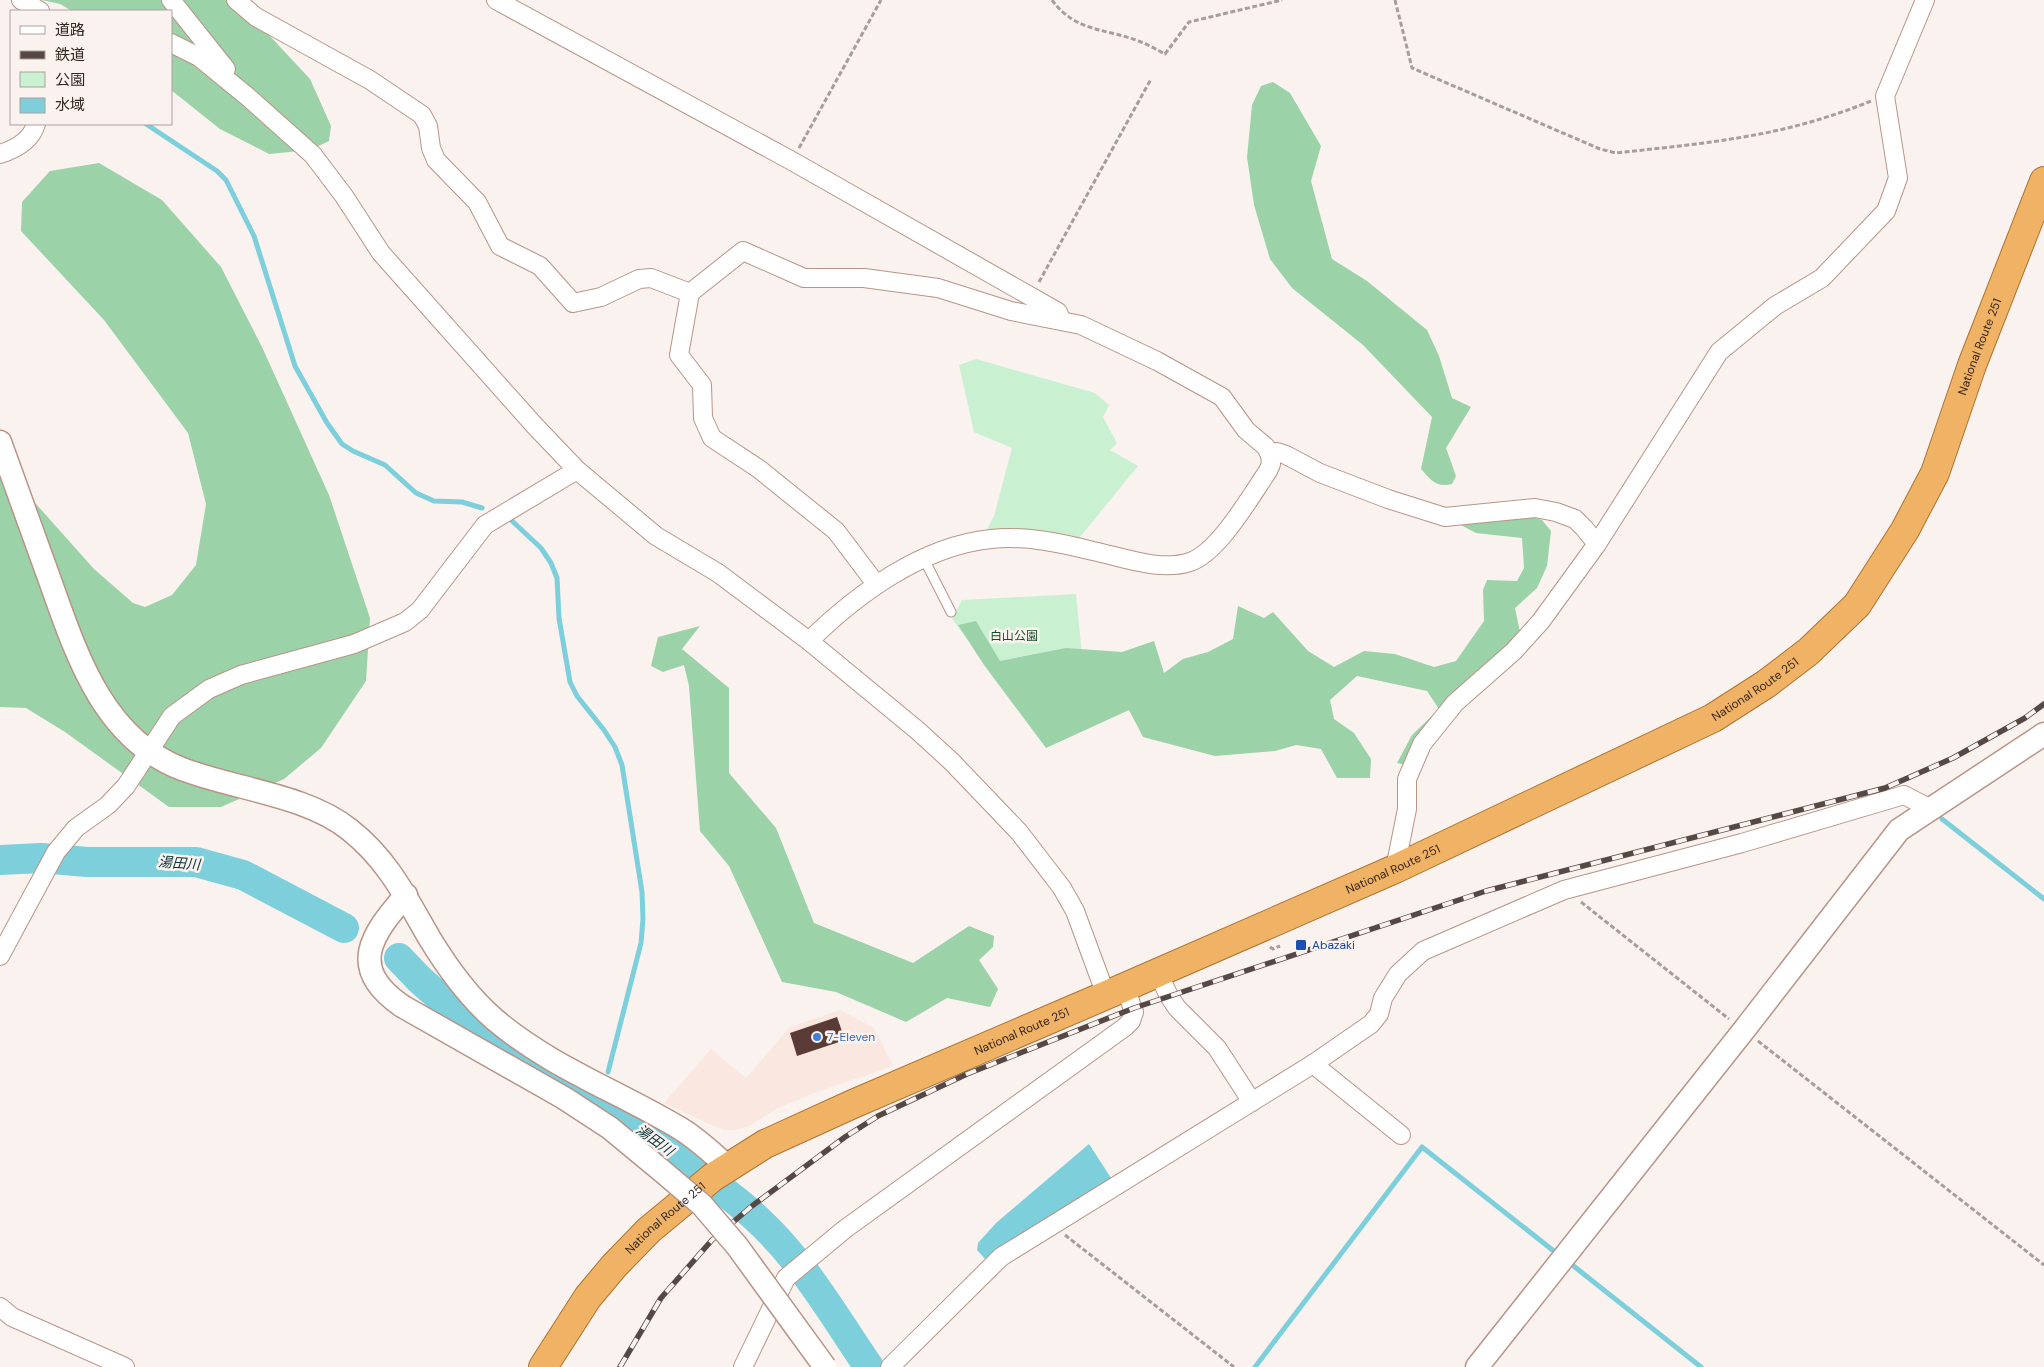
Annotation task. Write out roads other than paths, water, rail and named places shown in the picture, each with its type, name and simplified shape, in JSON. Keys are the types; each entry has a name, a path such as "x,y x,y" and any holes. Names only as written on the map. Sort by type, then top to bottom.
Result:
{"highway":[{"name":"National Route 251","path":"543,1367 588,1297 614,1266 649,1230 712,1179 765,1144 1395,868 1713,718 1766,684 1808,652 1857,605 1904,530 1935,473 1972,365 2044,181"}],"street":[{"path":"21,0 38,10"},
{"path":"171,0 248,97"},
{"path":"236,0 256,17 370,80 422,115 428,126 431,148 436,160 477,202 500,246 540,266 573,303 601,297 639,279 651,278 690,293"},
{"path":"496,0 792,161 1058,312 1062,321"},
{"path":"1395,868 1407,809 1407,779 1422,744 1455,703 1514,651 1541,621 1597,544 1719,352 1776,306 1822,278 1886,211 1898,178 1885,96 1924,0"},
{"path":"172,44 199,57 248,97 313,155 344,196 382,253 535,426 577,470 656,536 718,573 809,641 917,730 952,762 1018,832 1062,888 1116,991 1134,1012 1131,1021 1125,1027 806,1260 783,1283 743,1367"},
{"path":"0,154 20,147 35,129 36,125"},
{"path":"809,641 837,614 876,584 924,559 964,544 992,538 1022,538 1087,549 1145,563 1167,565 1189,562 1207,553 1219,540 1268,471 1270,455 1266,447 1246,430 1222,397 1157,361 1081,324 1011,311 938,288 864,278 804,278 742,251 690,293 679,355 702,385 703,418 712,438 759,469 836,531 876,584"},
{"path":"0,442 69,634 92,686 105,707 121,727 149,752 180,768 239,787 284,798 324,814 348,828 382,859 406,895 442,958 461,983 494,1018 532,1047 699,1141 712,1179"},
{"path":"1270,455 1278,452 1320,473 1388,499 1445,517 1535,508 1556,512 1575,519 1597,544"},
{"path":"0,956 56,852 76,828 108,806 126,786 172,716 208,688 241,674 354,644 405,622 420,610 485,525 577,470"},
{"path":"1477,1367 1744,1030 1899,830 1929,808 2044,734"},
{"path":"892,1366 1001,1257 1313,1064 1371,1024 1379,1014 1383,998 1398,974 1423,951 1564,890 1742,843 1904,795 1929,808"},
{"path":"406,895 383,921 369,950 371,967 377,983 388,996 402,1006 564,1098 610,1128 662,1171 702,1205 737,1246 825,1367"},
{"path":"1158,973 1177,1008 1217,1048 1252,1102"},
{"path":"1313,1064 1401,1135"},
{"path":"783,1283 837,1367"},
{"path":"0,1307 12,1317 125,1367"}],"lane":[{"path":"924,559 951,612"}],"water":[{"path":"1089,1144 1113,1181 986,1260 977,1250 978,1243 996,1223"}],"waterway":[{"path":"148,125 217,171 226,180 254,236 295,366 327,423 342,444 385,465 416,493 434,501 462,502 482,508"},
{"path":"510,519 541,548 551,563 557,578 559,618 570,682 577,696 615,747 622,765 642,892 643,919 641,943 608,1072"},
{"path":"1942,819 2044,899"},
{"name":"湯田川","path":"0,860 41,858 87,862 196,862 243,875 344,928"},
{"name":"湯田川","path":"399,958 419,979 462,1017 649,1135 744,1207 774,1235 789,1253 869,1367"},
{"name":"湯田川","path":"600,1104 602,1097"},
{"path":"1255,1367 1422,1147 1555,1252"},
{"path":"1571,1264 1701,1367"}],"railway":[{"path":"620,1367 661,1298 712,1240 752,1206 845,1137 878,1116 967,1074 1134,1008 1486,891 1885,788 1953,758 2025,718 2044,704"}],"place":[{"name":"Abazaki","path":"1301,945"},
{"name":"7-Eleven","path":"817,1037"}],"park label":[{"name":"白山公園","path":"1014,636"}]}
